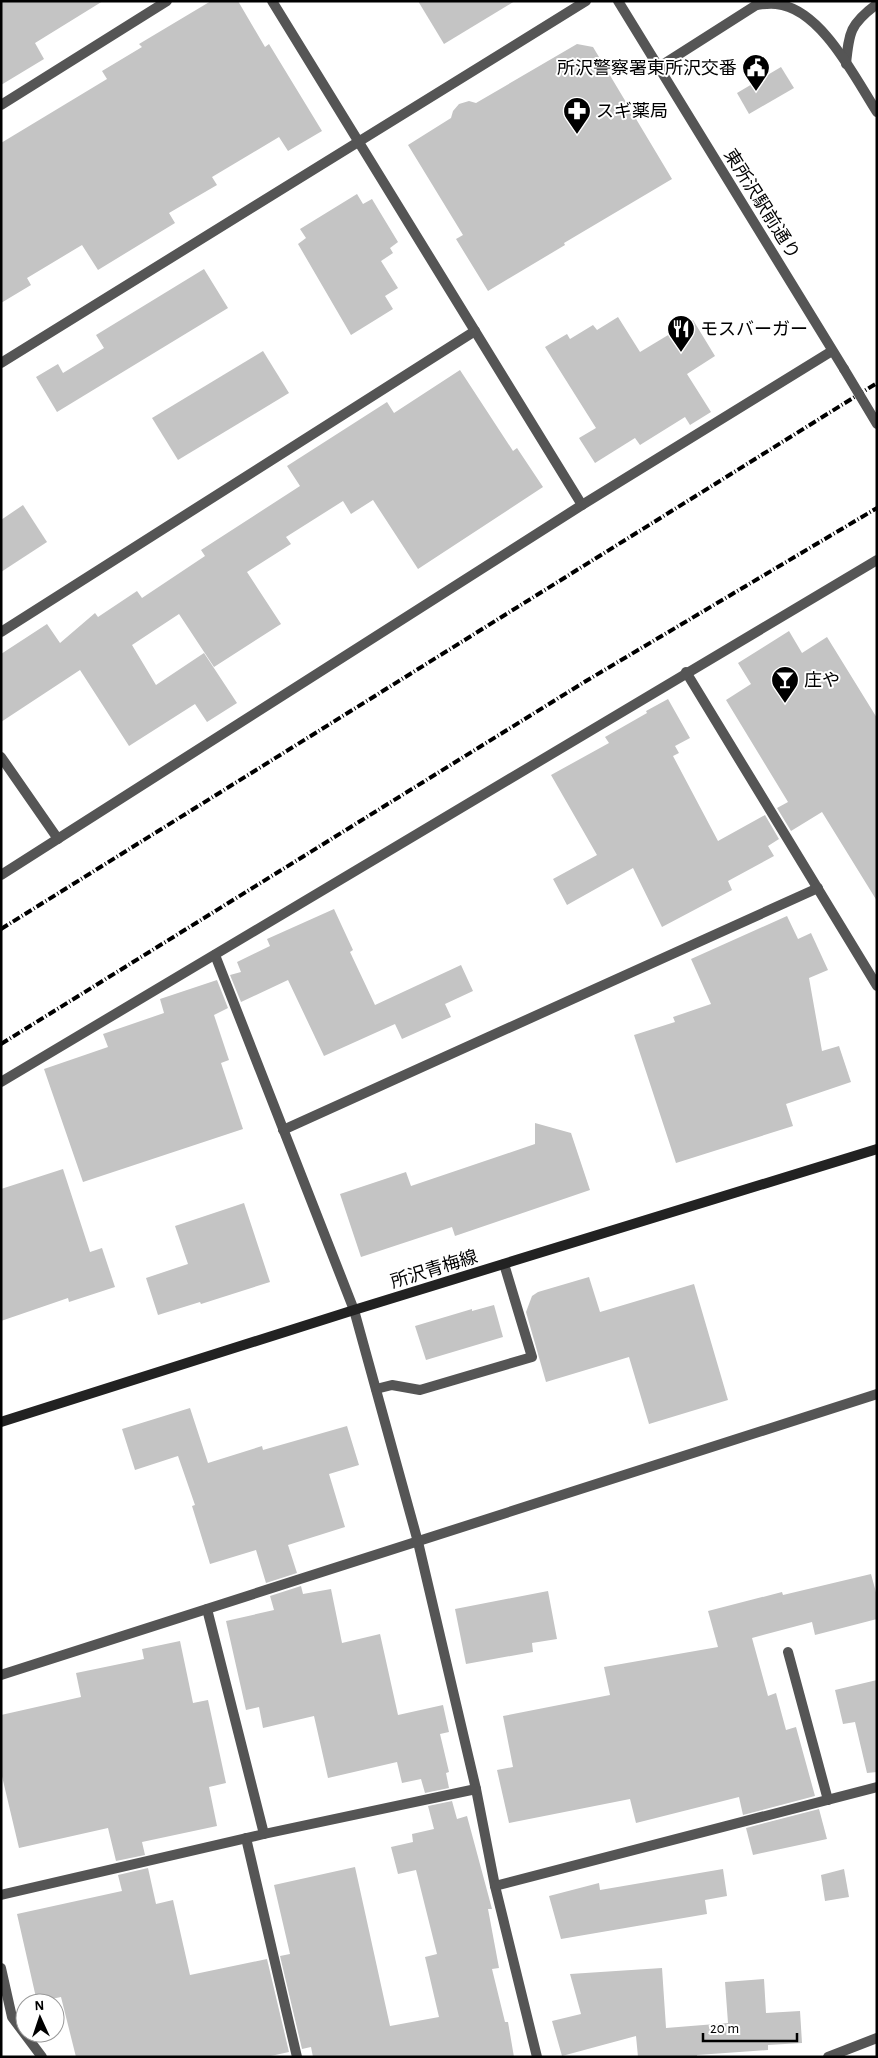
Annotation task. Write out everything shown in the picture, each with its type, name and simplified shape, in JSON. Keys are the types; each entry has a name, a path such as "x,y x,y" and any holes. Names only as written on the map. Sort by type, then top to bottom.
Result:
{"main road":[{"name":"所沢青梅線","path":"1,1422 354,1310 877,1149"}],"street":[{"path":"1,105 167,1"},
{"path":"272,1 582,505"},
{"path":"1,363 586,1"},
{"name":"東所沢駅前通り","path":"618,1 877,424"},
{"path":"659,67 759,3 777,4 800,12 819,27 877,112"},
{"path":"846,64 848,42 852,28 862,15 877,4"},
{"path":"1,632 476,331"},
{"path":"1,875 582,505 832,351"},
{"path":"1,1082 686,672 877,560"},
{"path":"686,672 877,986"},
{"path":"1,757 58,839"},
{"path":"283,1130 818,888"},
{"path":"215,955 354,1310 418,1542 537,2057"},
{"path":"376,1390 392,1386 420,1390 532,1357 504,1264"},
{"path":"1,1675 877,1394"},
{"path":"207,1609 264,1834"},
{"path":"788,1652 828,1800"},
{"path":"496,1886 877,1787"},
{"path":"1,1896 246,1838 476,1789"},
{"path":"246,1838 297,2057"},
{"path":"1,1968 4,1995 12,2017 42,2057"},
{"path":"828,2057 877,2038"}],"building":[{"path":"1,1 103,1 35,43 44,59 1,85"},
{"path":"211,1 238,1 265,47 269,44 322,131 288,151 279,137 212,177 217,185 169,213 175,223 98,270 82,245 27,278 31,285 1,303 1,143 107,79 102,71 142,47 139,44"},
{"path":"418,1 515,1 444,44"},
{"path":"577,44 593,47 672,179 488,291 456,239 463,235 408,145 451,118 453,111 459,104 469,101 476,103"},
{"path":"781,67 794,88 749,114 737,93"},
{"path":"357,194 363,204 372,199 398,242 390,248 393,253 381,261 398,288 385,296 393,309 351,335 298,244 306,238 300,229"},
{"path":"204,269 228,308 57,412 36,377 58,364 63,373 104,348 96,335"},
{"path":"618,317 640,352 693,320 715,356 687,374 711,412 690,425 685,417 640,445 635,438 595,463 579,438 596,428 545,347 567,334 570,339 593,325 597,330"},
{"path":"263,351 289,393 178,460 152,418"},
{"path":"460,370 513,451 517,448 543,487 418,569 373,500 351,514 343,501 286,537 291,544 247,572 281,624 214,667 179,614 132,645 156,685 204,653 237,703 207,722 195,704 129,746 80,670 1,722 1,654 47,624 60,643 95,613 98,617 137,591 142,598 205,556 201,550 300,486 287,466 387,402 394,413"},
{"path":"23,505 47,542 1,572 1,520"},
{"path":"789,631 802,653 827,637 877,718 877,901 822,812 791,831 777,808 788,802 726,700 751,684 738,663"},
{"path":"668,699 690,738 675,746 679,753 673,756 718,841 765,815 779,839 768,846 774,856 728,881 732,890 662,927 633,868 567,905 553,879 597,855 551,775 609,743 605,737"},
{"path":"334,909 353,950 350,952 375,1005 461,965 473,991 445,1004 451,1017 402,1039 395,1024 324,1056 288,980 241,1002 230,975 241,972 237,962 270,946 267,939"},
{"path":"787,916 798,939 811,933 828,970 809,978 822,1051 839,1046 851,1082 786,1104 793,1126 676,1163 634,1035 675,1022 673,1017 711,1004 691,959"},
{"path":"217,980 228,1008 214,1015 229,1060 221,1063 243,1129 83,1182 44,1069 108,1047 103,1034 164,1013 160,999"},
{"path":"535,1123 571,1133 590,1190 455,1236 452,1227 361,1257 340,1194 406,1172 411,1186 535,1144"},
{"path":"63,1169 90,1252 102,1248 115,1287 69,1302 68,1298 1,1321 1,1189"},
{"path":"244,1203 270,1282 201,1304 200,1302 158,1315 146,1278 188,1264 175,1226"},
{"path":"589,1277 600,1312 694,1284 728,1400 649,1424 629,1357 546,1382 526,1312 532,1296 538,1292"},
{"path":"494,1305 503,1337 426,1360 415,1326 472,1309 472,1311"},
{"path":"190,1408 208,1463 262,1446 263,1450 347,1426 359,1465 329,1474 345,1527 288,1545 297,1573 266,1583 256,1550 210,1564 192,1506 195,1505 178,1456 135,1470 122,1429"},
{"path":"871,1574 877,1596 877,1619 815,1635 812,1622 752,1638 768,1696 776,1693 786,1730 796,1727 815,1796 743,1815 739,1797 636,1823 630,1799 509,1823 497,1770 513,1767 503,1716 610,1695 604,1667 718,1647 708,1611 782,1592 783,1595"},
{"path":"301,1586 303,1594 331,1589 342,1643 380,1634 398,1715 443,1705 449,1732 440,1734 449,1772 446,1773 449,1788 425,1793 421,1779 402,1783 397,1762 328,1778 314,1716 263,1728 259,1707 246,1710 226,1621 274,1610 270,1596"},
{"path":"548,1591 557,1639 532,1643 533,1652 466,1664 455,1609"},
{"path":"180,1641 193,1703 208,1700 226,1783 209,1787 217,1826 142,1842 145,1855 116,1861 108,1828 19,1848 1,1772 1,1715 81,1697 76,1673 144,1659 142,1649"},
{"path":"877,1680 877,1772 867,1773 855,1722 843,1724 835,1690"},
{"path":"452,1801 457,1819 467,1816 492,1909 488,1909 499,1968 492,1969 505,2022 508,2022 514,2057 313,2057 311,2047 302,2049 280,1956 290,1954 274,1885 355,1867 390,2026 439,2017 425,1957 437,1954 416,1870 398,1874 391,1847 413,1842 412,1834 434,1829 428,1806"},
{"path":"819,1809 827,1839 753,1855 746,1828"},
{"path":"148,1868 156,1904 173,1900 190,1975 267,1959 289,2052 266,2057 76,2057 65,2013 65,1993 35,1993 17,1914 122,1891 118,1875"},
{"path":"723,1869 727,1896 705,1900 707,1914 561,1939 549,1896 599,1883 600,1890"},
{"path":"844,1869 849,1897 825,1901 821,1875"},
{"path":"662,1968 666,2028 728,2023 725,1982 764,1979 766,2013 800,2011 802,2043 768,2045 768,2050 697,2055 697,2057 638,2057 636,2036 562,2056 552,2021 581,2014 570,1974"}],"railway":[{"path":"1,929 877,383"},
{"path":"1,1044 586,681 877,508"}],"place":[{"name":"所沢警察署東所沢交番","path":"756,92"},
{"name":"スギ薬局","path":"577,135"},
{"name":"モスバーガー","path":"681,353"},
{"name":"庄や","path":"785,704"}]}
